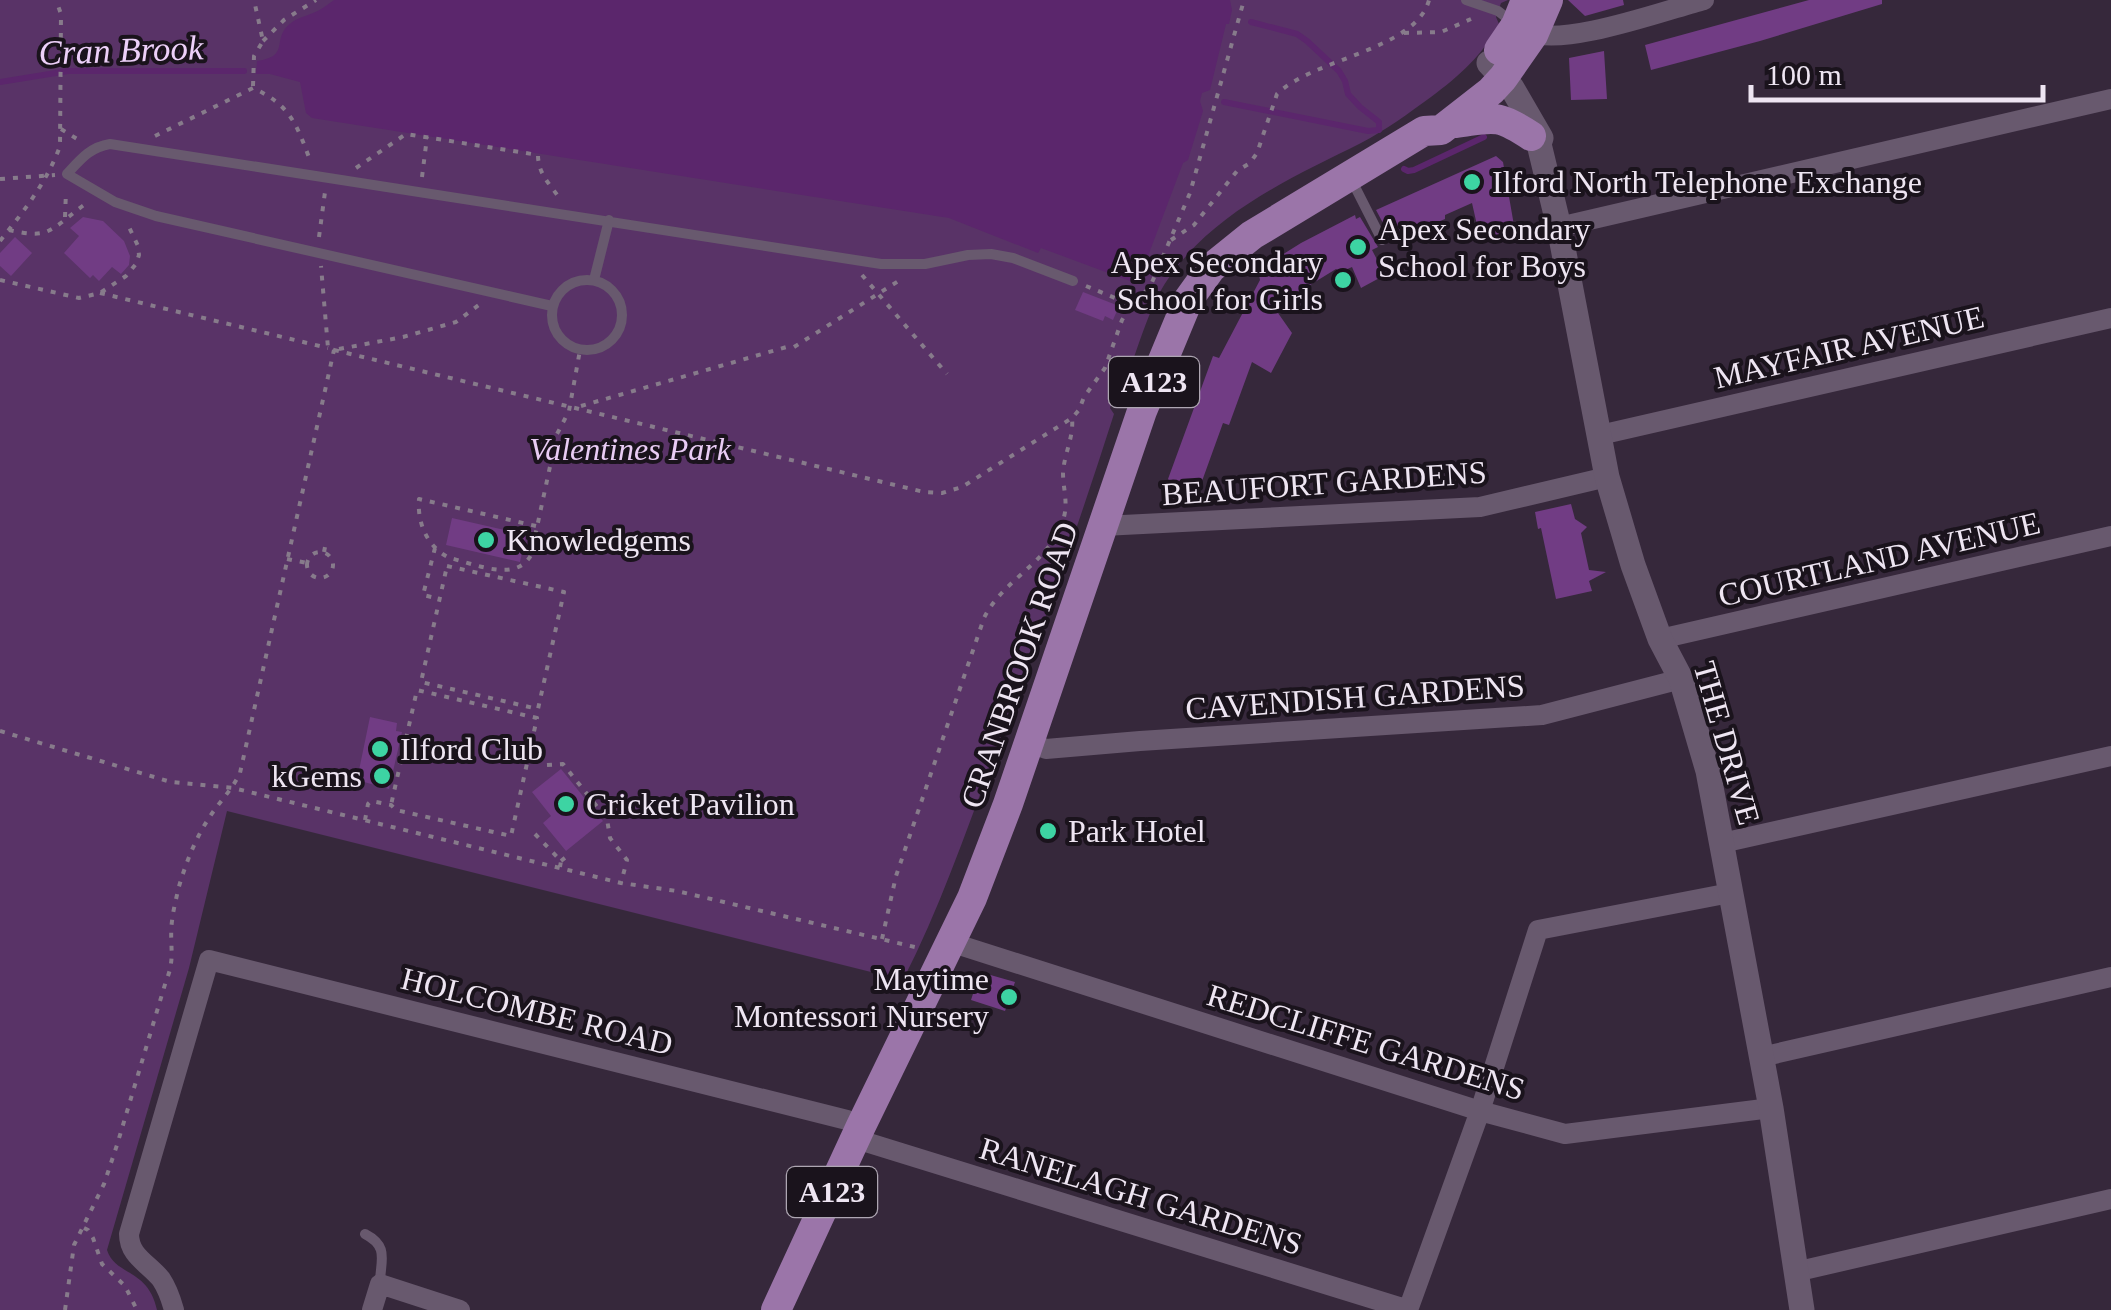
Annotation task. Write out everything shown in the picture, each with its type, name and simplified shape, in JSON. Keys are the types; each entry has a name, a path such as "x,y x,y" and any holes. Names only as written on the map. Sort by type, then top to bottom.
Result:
{"main road":[{"name":"CRANBROOK ROAD","path":"776,1310 953,942 1030,742 1142,411 1188,300 1211,268 1252,235 1437,127 1490,77 1525,20 1548,0"},
{"path":"1437,127 1500,118 1535,140"}],"street":[{"path":"1525,20 1579,34 1704,0"},
{"path":"1490,77 1535,140"},
{"path":"1558,227 2111,99"},
{"name":"THE DRIVE","path":"1535,140 1558,227 1607,477 1633,566 1660,639 1681,679 1708,771 1771,1108 1802,1310"},
{"name":"MAYFAIR AVENUE","path":"1600,434 2111,318"},
{"name":"BEAUFORT GARDENS","path":"1103,526 1480,507 1607,477"},
{"name":"COURTLAND AVENUE","path":"1660,639 2111,536"},
{"name":"CAVENDISH GARDENS","path":"1030,742 1046,750 1542,715 1681,679"},
{"path":"1722,843 2111,756"},
{"path":"1408,1310 1480,1112 1538,930 1730,893"},
{"name":"REDCLIFFE GARDENS","path":"953,942 1480,1112 1565,1134 1771,1108"},
{"name":"HOLCOMBE ROAD","path":"174,1310 163,1282 129,1245 129,1234 209,960 828,1115 859,1133"},
{"path":"1761,1057 2111,978"},
{"name":"RANELAGH GARDENS","path":"859,1133 1408,1310"},
{"path":"1794,1272 2111,1199"},
{"path":"372,1310 380,1284 460,1310"}],"lane":[{"path":"1466,0 1525,20"},
{"path":"552,306 129,208 67,174 88,152 110,144 881,264 925,264 991,254 1013,258 1072,281"},
{"path":"1349,176 1382,240"},
{"path":"594,280 609,220"},
{"path":"572,282 603,283 618,297 620,329 604,346 580,350 569,346 554,329 552,306 556,296 572,282"},
{"path":"366,1234 376,1240 383,1252 380,1284"}],"path":[{"path":"0,241 31,202 60,146 57,84 61,14 56,0"},
{"path":"254,0 263,42"},
{"path":"253,88 257,48 284,20 316,0"},
{"path":"100,293 924,492 942,493 962,487 1072,418 1105,368 1122,320 1150,288 1190,192 1244,0"},
{"path":"1404,34 1426,11 1429,0"},
{"path":"1170,241 1194,225 1238,170 1258,153 1277,94 1284,87 1404,34 1441,32 1461,25 1476,16 1481,7"},
{"path":"133,147 253,88"},
{"path":"253,88 274,98 287,110 310,158 310,174"},
{"path":"61,128 72,137 98,146"},
{"path":"340,179 406,134 427,137 538,155 538,166 559,197 563,213"},
{"path":"420,191 427,137"},
{"path":"65,217 67,174"},
{"path":"0,179 46,176"},
{"path":"9,230 40,234 103,196"},
{"path":"0,280 79,298 100,293 131,271 139,255 127,223 129,208"},
{"path":"847,257 947,374"},
{"path":"573,407 792,347 925,264"},
{"path":"1072,281 1132,305"},
{"path":"331,349 403,337 456,322 496,292"},
{"path":"64,1310 74,1244 104,1184 118,1145 174,964 172,921 184,872 206,823 240,773 331,349"},
{"path":"536,526 419,499 420,522 442,554 507,571 522,568 531,555 556,434 573,407 580,350"},
{"path":"882,939 896,876 984,618 1000,593 1046,550 1061,529 1066,496 1064,466 1072,418"},
{"path":"307,563 311,574 319,578 332,570 332,562 324,552 326,542"},
{"path":"435,548 423,595 440,599"},
{"path":"307,563 315,553 324,552"},
{"path":"286,559 307,563"},
{"path":"461,569 462,561"},
{"path":"447,566 564,592 538,708 422,682 440,599 447,566"},
{"path":"365,820 369,802 510,836 537,718 417,690 392,806"},
{"path":"0,731 171,782 233,788 561,864 621,883 677,891 920,948"},
{"path":"547,765 563,764 607,820 610,838 628,860 621,883"},
{"path":"536,834 561,864"},
{"path":"561,864 571,853"},
{"path":"83,1228 93,1238 102,1264 125,1286 137,1310"}],"green space":[{"name":"Valentines Park","path":"0,0 1508,0 1501,3 1496,17 1499,24 1486,45 1451,81 1379,133 1281,184 1231,216 1187,255 1161,290 1124,386 1115,393 1110,408 1114,414 1086,501 972,816 903,980 227,811 189,968 107,1250 117,1264 147,1287 157,1310 0,1310"}],"shaded area":[{"path":"334,0 1230,0 1232,10 1210,90 1202,93 1203,111 1188,160 1183,163 1145,264 1130,281 1041,248 1038,253 949,218 312,118 306,113 300,82 256,74 257,61 278,51 282,35 291,23"}],"building":[{"path":"1568,0 1623,0 1624,5 1585,16"},
{"path":"1809,0 1882,0 1882,4 1651,70 1645,45"},
{"path":"1604,51 1607,99 1571,100 1569,58"},
{"name":"Ilford North Telephone Exchange","path":"1496,156 1503,162 1516,237 1481,243 1472,203 1390,242 1376,210"},
{"path":"1355,215 1378,247 1372,250 1385,275 1361,288 1352,267 1341,272 1336,269 1289,298 1294,304 1278,313 1292,333 1271,373 1252,362 1229,425 1223,423 1197,495 1191,501 1169,493 1172,484 1168,479 1213,356 1219,358 1260,280 1258,270"},
{"path":"83,217 103,221 124,241 130,256 129,265 121,274 112,267 99,281 93,275 90,278 64,253 79,236 70,228"},
{"path":"15,237 32,253 11,276 0,266 0,253"},
{"path":"1083,292 1119,306 1113,320 1105,316 1103,321 1075,310"},
{"path":"1571,504 1575,519 1587,527 1581,533 1589,570 1606,572 1589,581 1592,591 1556,599 1535,512"},
{"name":"Knowledgems","path":"452,518 526,535 520,562 446,545"},
{"name":"Ilford Club","path":"370,717 397,723 396,731 402,732 389,789 357,780"},
{"name":"Cricket Pavilion","path":"561,769 603,821 566,851 543,823 551,816 532,792"},
{"path":"980,972 1015,982 1005,1011 971,1000"}],"waterway":[{"path":"1224,102 1379,130 1379,122 1348,94 1339,71 1307,41 1297,34 1251,22"},
{"name":"Cran Brook","path":"0,82 68,71 244,71"},
{"path":"1404,169 1414,170 1484,137"}],"place":[{"name":"Ilford North Telephone Exchange","path":"1472,182"},
{"name":"Apex Secondary School for Boys","path":"1358,247"},
{"name":"Apex Secondary School for Girls","path":"1343,280"},
{"name":"Knowledgems","path":"486,540"},
{"name":"Ilford Club","path":"380,749"},
{"name":"kGems","path":"382,776"},
{"name":"Cricket Pavilion","path":"566,804"},
{"name":"Park Hotel","path":"1048,831"},
{"name":"Maytime Montessori Nursery","path":"1009,997"}]}
